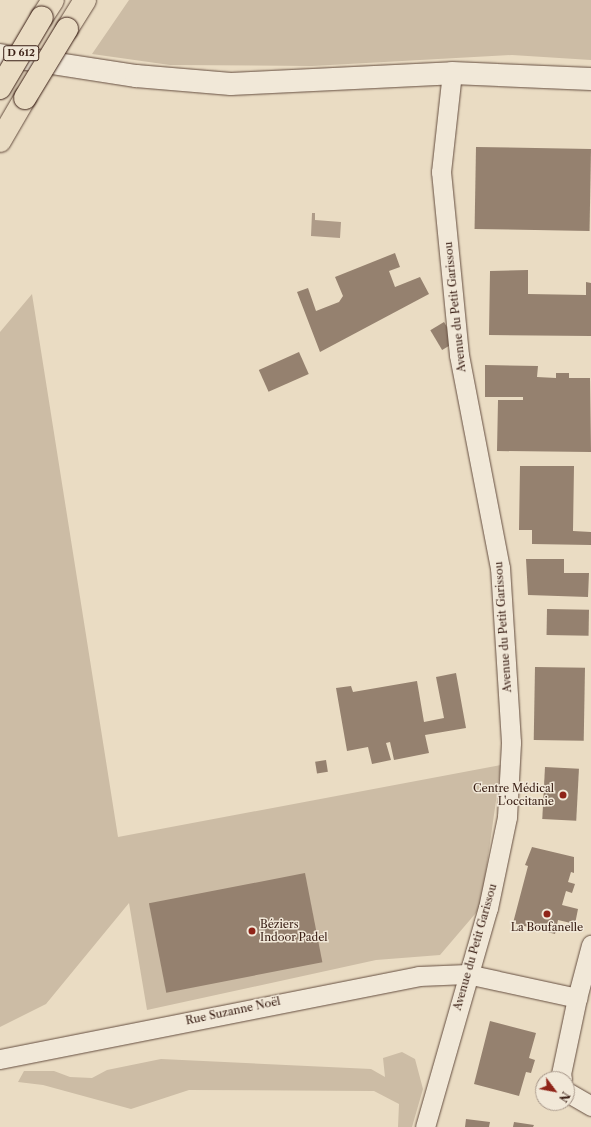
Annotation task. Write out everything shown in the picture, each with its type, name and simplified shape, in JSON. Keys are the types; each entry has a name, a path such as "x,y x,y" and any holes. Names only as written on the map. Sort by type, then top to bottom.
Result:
{"highway":[{"name":"D 612","path":"0,142 85,0"},
{"name":"D 612","path":"0,88 48,9"}],"street":[{"path":"0,55 136,76 231,84 452,74 591,79"},
{"name":"Avenue du Petit Garissou","path":"425,1127 467,974 488,908 507,817 511,742 500,568 459,355 442,180 452,74"},
{"path":"562,1071 577,998 591,945"},
{"name":"Rue Suzanne Noël","path":"0,1059 369,984 419,976 467,974 577,998"},
{"path":"575,1097 591,1106"}],"shaded area":[{"path":"129,0 591,0 591,60 512,55 312,66 170,65 92,54"},
{"path":"312,213 315,213 315,220 341,222 340,238 311,236"},
{"path":"32,294 118,837 501,765 481,907 440,955 376,960 147,1010 129,903 46,1004 0,1027 0,332"},
{"path":"402,1052 415,1059 423,1089 412,1127 398,1127 399,1104 374,1091 189,1090 131,1109 43,1085 18,1082 24,1071 54,1071 70,1077 92,1078 107,1070 161,1059 371,1069 385,1077 383,1058"}],"building":[{"path":"476,147 591,149 590,231 475,229"},
{"path":"395,253 400,267 389,271 395,287 420,277 429,294 320,352 297,292 308,288 316,311 339,302 343,296 335,277"},
{"path":"528,270 528,294 586,295 586,282 591,283 591,336 489,335 490,271"},
{"path":"444,322 456,342 442,350 430,330"},
{"path":"299,352 309,374 269,392 259,370"},
{"path":"485,365 538,366 537,377 556,378 556,373 569,373 569,378 590,378 591,452 497,451 498,400 523,400 523,397 485,397"},
{"path":"520,466 574,466 573,531 591,532 591,545 532,544 532,530 519,530"},
{"path":"526,559 564,559 564,573 589,573 588,597 528,595"},
{"path":"547,609 589,610 589,636 547,635"},
{"path":"535,667 585,668 584,741 534,740"},
{"path":"456,673 466,728 425,735 429,753 394,760 390,742 386,743 391,760 372,764 368,747 347,751 336,688 351,686 353,692 417,681 424,722 444,718 436,677"},
{"path":"326,760 328,772 317,774 315,762"},
{"path":"545,767 579,769 576,821 542,819"},
{"path":"532,847 574,857 574,873 571,872 568,882 575,884 572,893 566,891 562,905 578,909 575,924 558,920 555,934 513,923 528,866 525,865"},
{"path":"305,873 322,962 166,993 149,903"},
{"path":"490,1021 536,1033 529,1058 535,1060 531,1073 526,1072 519,1096 474,1084"},
{"path":"466,1119 490,1122 489,1127 465,1127"},
{"path":"514,1122 534,1125 533,1127 513,1127"}],"place":[{"name":"Centre Médical L'occitanie","path":"563,795"},
{"name":"La Boufanelle","path":"547,914"},
{"name":"Béziers Indoor Padel","path":"252,931"}]}
